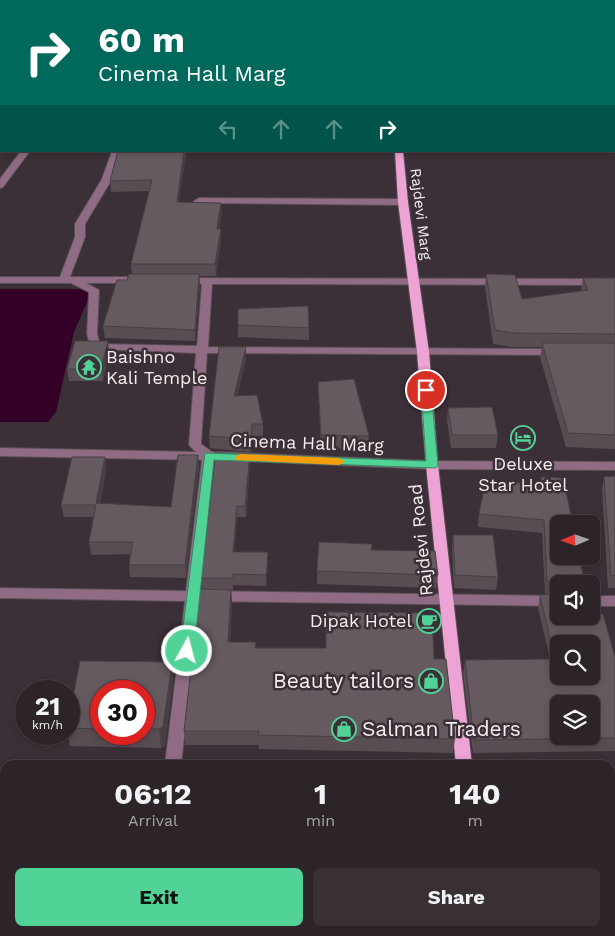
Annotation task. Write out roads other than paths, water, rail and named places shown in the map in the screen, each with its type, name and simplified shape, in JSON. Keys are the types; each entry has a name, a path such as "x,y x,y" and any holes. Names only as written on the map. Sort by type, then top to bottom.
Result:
{"main road":[{"name":"Rajdevi Marg","path":"399,152 403,202 415,281"},
{"name":"Rajdevi Road","path":"415,281 432,465 463,760"}],"street":[{"path":"0,185 25,152"},
{"path":"65,279 80,237 80,224 107,179 116,152"},
{"path":"199,202 403,202"},
{"path":"65,279 94,290 92,334 95,347 203,350 567,352"},
{"path":"0,280 142,280"},
{"path":"170,281 615,282"},
{"path":"174,760 209,456 195,445 208,282"},
{"name":"Cinema Hall Marg","path":"1,453 209,456 432,465 615,466"},
{"path":"0,593 550,600"},
{"path":"600,601 615,602"}],"place":[{"name":"Baishno Kali Temple","path":"89,367"},
{"name":"Deluxe Star Hotel","path":"523,438"},
{"name":"Dipak Hotel","path":"429,621"},
{"name":"Beauty tailors","path":"431,681"},
{"name":"Salman Traders","path":"344,729"}]}
